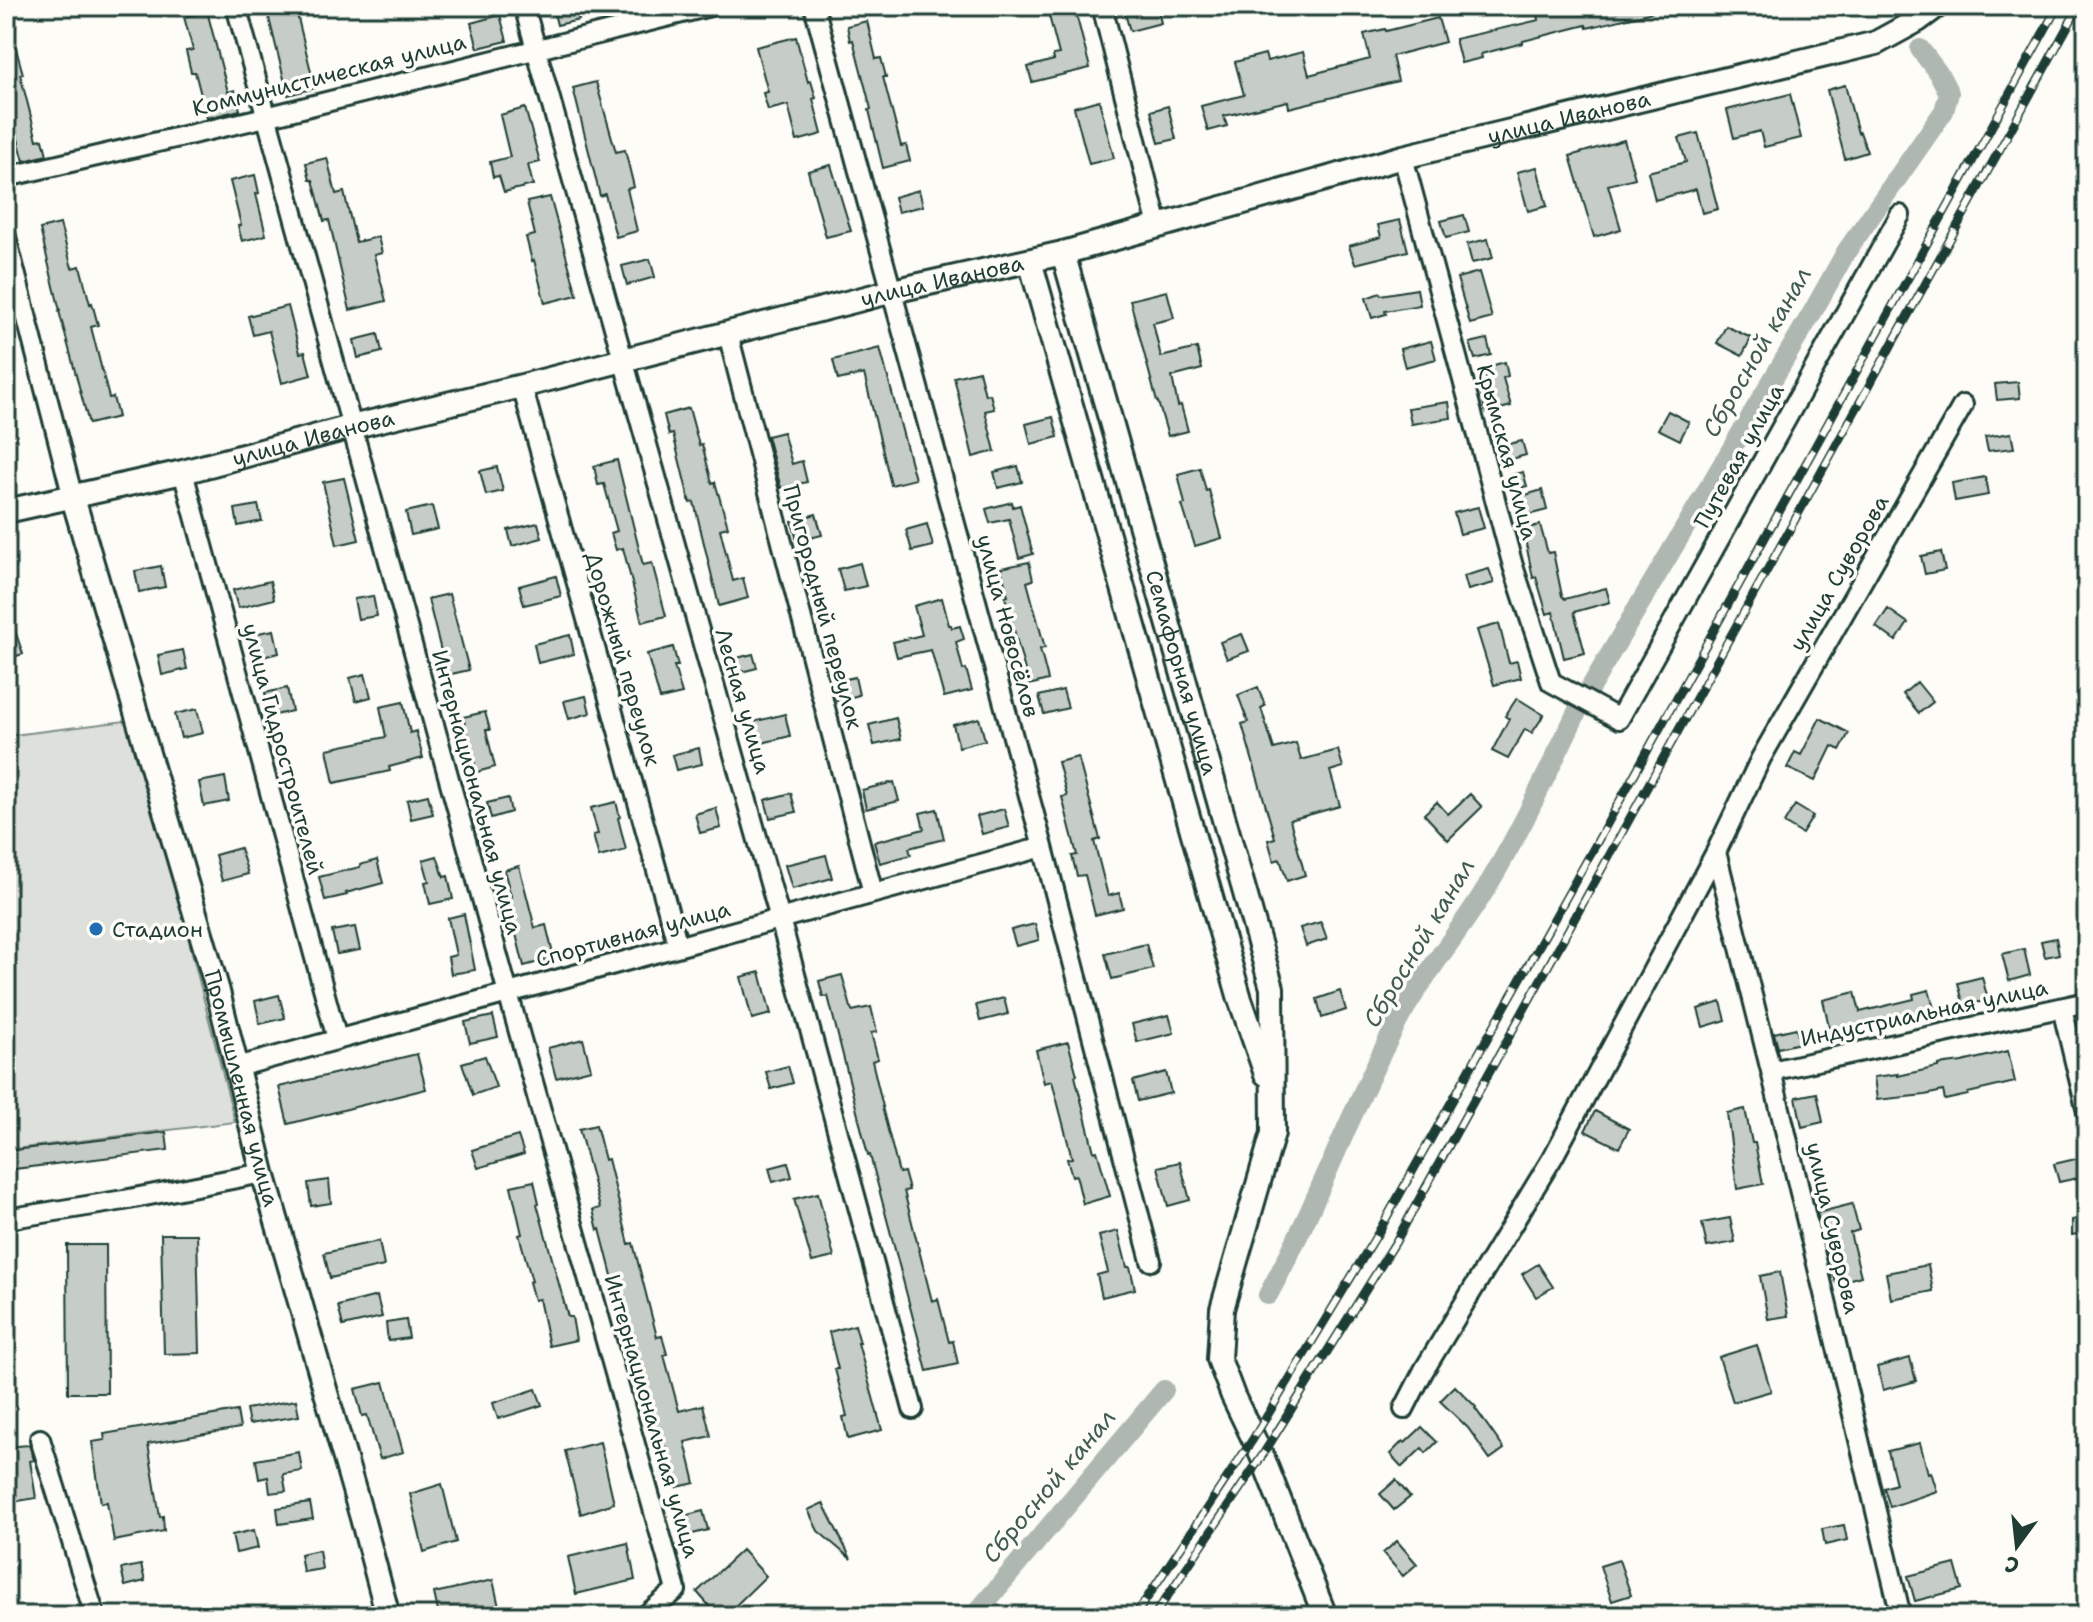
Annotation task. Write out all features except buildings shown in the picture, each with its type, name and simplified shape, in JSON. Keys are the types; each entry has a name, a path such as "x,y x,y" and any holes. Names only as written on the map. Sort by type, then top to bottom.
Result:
{"street":[{"name":"Интернациональная улица","path":"236,6 676,1590 645,1616"},
{"name":"Лесная улица","path":"524,6 780,919 913,1409"},
{"name":"Коммунистическая улица","path":"6,177 266,117 710,6"},
{"name":"улица Новосёлов","path":"814,6 1043,847 1151,1261"},
{"path":"1102,6 1158,226"},
{"name":"улица Иванова","path":"6,509 73,498 183,472 893,291 1063,253 1403,157 1876,43 1937,6"},
{"name":"Крымская улица","path":"1403,157 1513,566 1551,682 1619,719"},
{"name":"Путевая улица","path":"1619,719 1900,215"},
{"name":"Промышленная улица","path":"6,237 73,498 217,988 263,1173 388,1616"},
{"name":"Семафорная улица","path":"1063,253 1272,988 1273,1133 1222,1309 1219,1359 1262,1456 1325,1616"},
{"name":"Семафорная улица","path":"1030,261 1240,999 1273,1094"},
{"name":"Пригородный переулок","path":"728,334 873,893"},
{"name":"Дорожный переулок","path":"522,386 678,946"},
{"name":"улица Суворова","path":"1404,1409 1424,1370 1553,1157 1716,852 1761,758 1963,405"},
{"name":"улица Гидростроителей","path":"183,472 337,1039"},
{"name":"Спортивная улица","path":"237,1067 1043,847"},
{"name":"улица Суворова","path":"1716,852 1901,1616"},
{"path":"1240,999 1247,1007 1258,1011 1265,1007 1272,988"},
{"name":"Индустриальная улица","path":"1771,1071 2087,1002"},
{"path":"2062,1008 2087,1112"},
{"path":"6,1219 263,1173"},
{"path":"40,1439 95,1616"}],"shaded area":[{"name":"Стадион","path":"133,720 235,1122 6,1150 6,736"}],"waterway":[{"name":"Сбросной канал","path":"1590,688 1846,252 1944,111 1949,93 1920,49"},
{"name":"Сбросной канал","path":"1268,1295 1402,1014 1494,875 1579,708"},
{"name":"Сбросной канал","path":"974,1616 1164,1390"}],"railway":[{"path":"1135,1616 1253,1439 1378,1233 2058,6"},
{"path":"1154,1616 1262,1456 1395,1243 2079,6"}],"place":[{"name":"Стадион","path":"96,929"}]}
